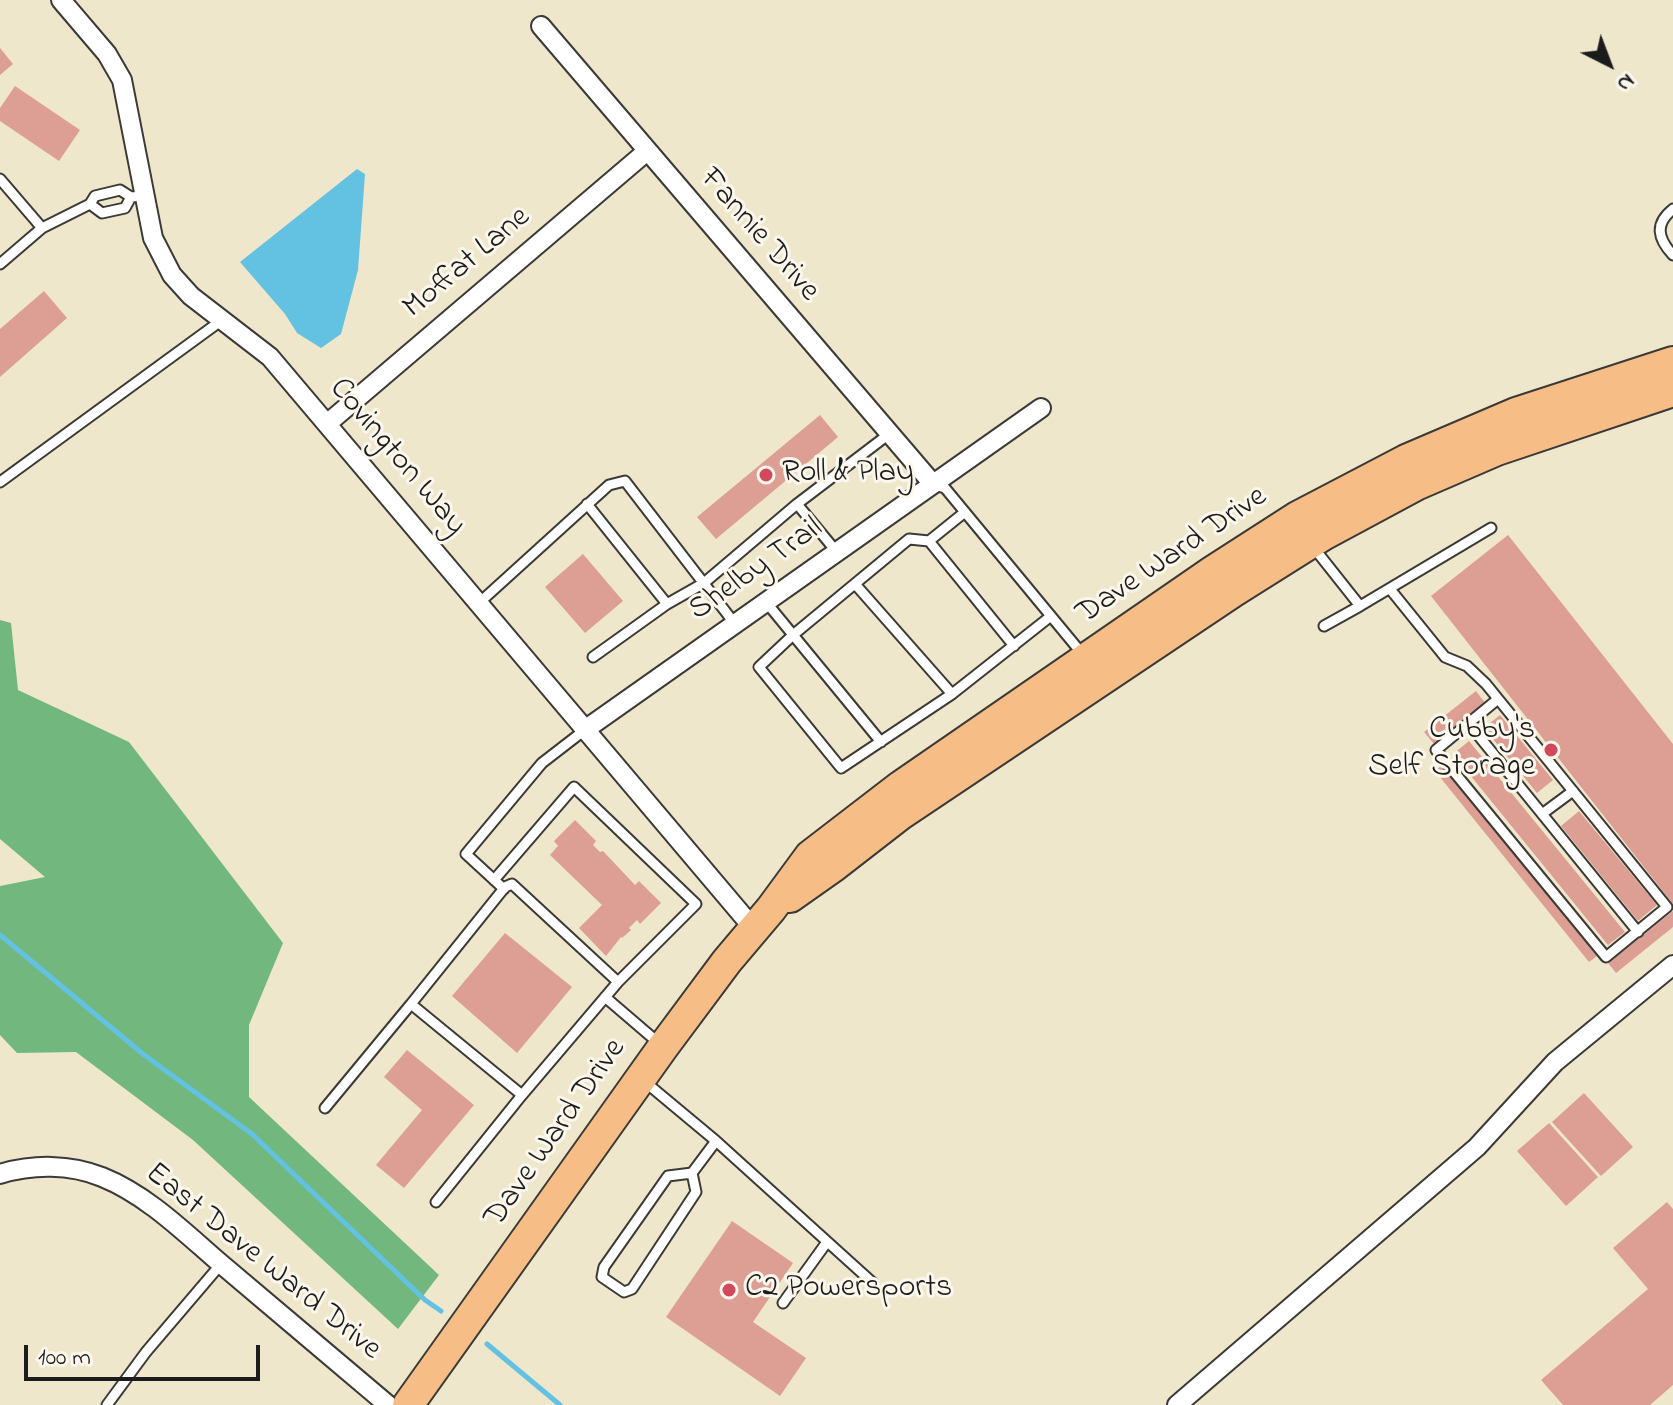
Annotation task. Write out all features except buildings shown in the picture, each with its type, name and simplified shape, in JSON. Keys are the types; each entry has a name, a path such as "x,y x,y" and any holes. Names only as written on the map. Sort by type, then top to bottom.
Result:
{"main road":[{"name":"Dave Ward Drive","path":"763,919 901,814 1234,591 1304,530 1406,460 1516,413 1673,362"},
{"name":"Dave Ward Drive","path":"408,1405 663,1047 810,856 901,786 1213,571 1497,450 1673,391"}],"street":[{"name":"Covington Way","path":"61,0 107,54 122,80 137,196 172,275 191,296 270,357 586,729 763,919"},
{"name":"Fannie Drive","path":"541,26 933,484"},
{"name":"Moffat Lane","path":"328,423 646,152"},
{"name":"Shelby Trail","path":"586,729 1041,408"},
{"path":"1177,1405 1477,1147 1555,1062 1673,965"},
{"name":"East Dave Ward Drive","path":"0,1174 58,1167 85,1171 104,1178 145,1202 388,1405"}],"lane":[{"path":"0,179 42,228"},
{"path":"0,264 42,228 90,204 95,196 120,190 137,196 125,208 102,213 90,204"},
{"path":"1673,209 1660,223 1659,232 1673,255"},
{"path":"0,482 222,320"},
{"path":"593,657 667,604 704,583 797,504 889,434"},
{"path":"479,603 609,485 625,481 735,624"},
{"path":"933,484 945,488 1086,659"},
{"path":"587,504 667,604"},
{"path":"797,504 836,551"},
{"path":"965,512 929,541 909,539 759,667 841,768 952,694 1051,616"},
{"path":"1324,626 1491,528"},
{"path":"1304,530 1360,606"},
{"path":"929,541 1014,646"},
{"path":"855,584 952,694"},
{"path":"1390,589 1445,657 1467,666 1498,699 1667,907 1606,957 1436,750 1498,699"},
{"path":"765,602 881,742"},
{"path":"1469,724 1638,932"},
{"path":"504,889 466,854 542,763 586,729"},
{"path":"436,1202 618,982 696,904 574,787 494,880"},
{"path":"1542,814 1573,791"},
{"path":"325,1108 504,889 512,884 618,982"},
{"path":"605,997 663,1047"},
{"path":"411,1004 522,1095"},
{"path":"641,1079 716,1141 873,1283"},
{"path":"692,1173 696,1192 632,1289 624,1292 602,1277 604,1267 668,1176 692,1173 716,1141"},
{"path":"783,1303 827,1242"},
{"path":"107,1405 123,1380 221,1264"}],"green space":[{"path":"0,620 11,623 18,690 129,742 283,943 249,1025 249,1097 439,1275 398,1329 193,1140 76,1052 17,1053 0,1035 0,886 45,877 0,839"}],"water":[{"path":"357,169 365,174 358,270 341,334 321,348 297,333 285,314 240,262"}],"waterway":[{"path":"0,935 143,1054 252,1134 425,1300 441,1311"},
{"path":"487,1344 560,1405"}],"place":[{"name":"Roll & Play","path":"766,475"},
{"name":"Cubby's Self Storage","path":"1551,750"},
{"name":"C2 Powersports","path":"729,1290"}]}
